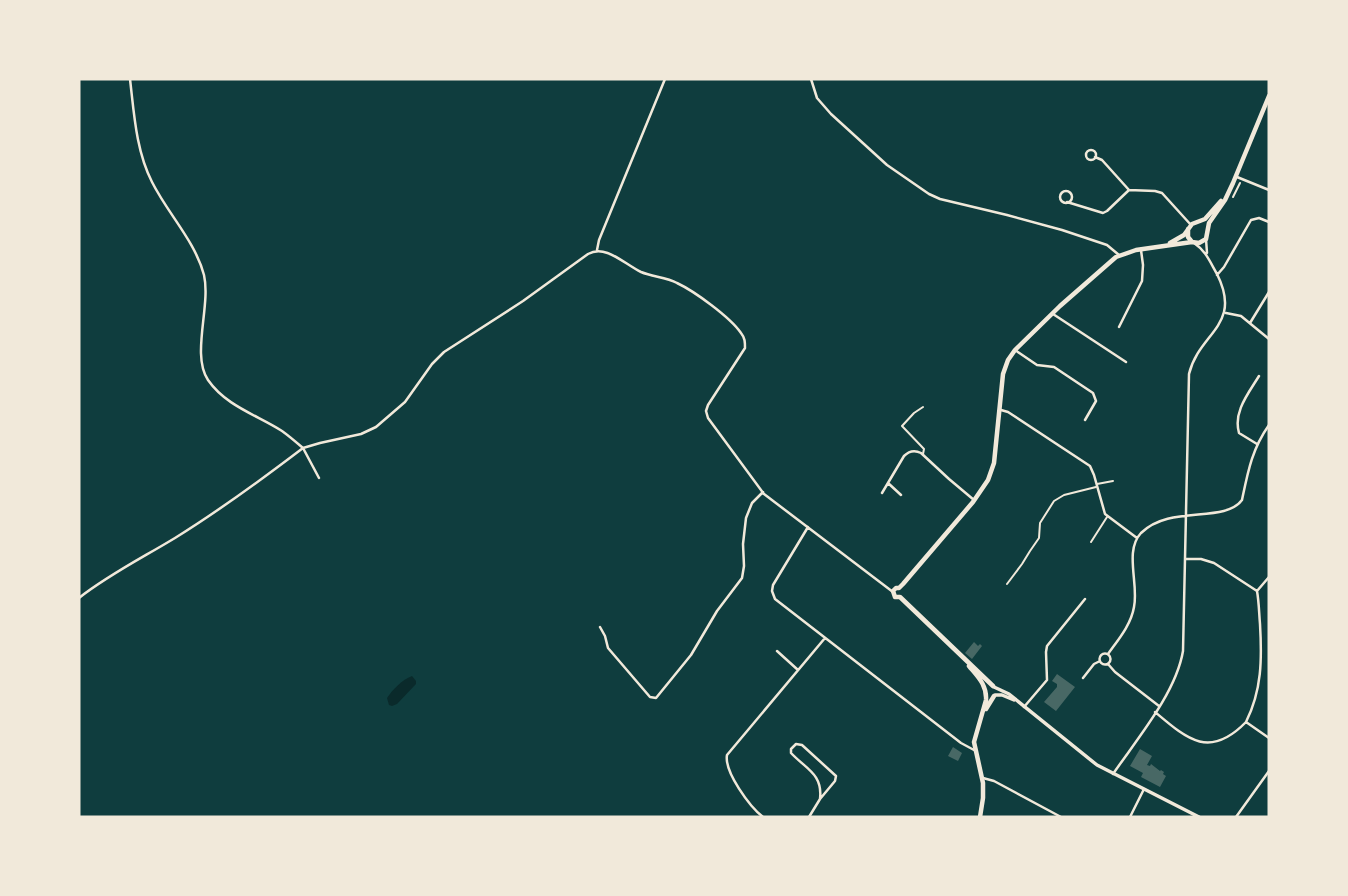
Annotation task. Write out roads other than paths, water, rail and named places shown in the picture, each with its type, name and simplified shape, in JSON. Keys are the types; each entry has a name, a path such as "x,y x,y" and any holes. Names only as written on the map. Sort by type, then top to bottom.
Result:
{"main road":[{"path":"980,719 997,692 994,687 900,597 895,597 893,592 974,500 988,480 993,467 1004,371 1015,350 1052,313 1119,255 1161,246 1202,242 1207,236 1209,223 1236,176 1269,96"},
{"path":"1161,246 1181,237 1189,227 1210,215 1230,189"},
{"path":"1197,223 1203,225 1207,236"},
{"path":"1189,227 1187,236 1193,243"},
{"path":"899,588 902,592 900,597"},
{"path":"958,653 983,683 986,693 974,738 974,750 982,778 980,817"},
{"path":"986,693 988,687 994,687"},
{"path":"986,693 995,696"}],"street":[{"path":"130,79 146,168 193,250 204,276 201,359 204,374 228,400 282,431 303,448 319,478"},
{"path":"597,250 665,79"},
{"path":"811,79 816,95 827,111 887,166 929,194 1073,234 1107,246 1119,255"},
{"path":"1095,157 1102,160 1129,190 1162,193 1189,227"},
{"path":"1236,176 1269,190"},
{"path":"1067,202 1102,213 1129,190"},
{"path":"1217,275 1251,220 1259,218 1269,222"},
{"path":"1207,236 1208,256"},
{"path":"1113,774 1175,678 1183,651 1189,374 1224,313 1226,302 1225,293 1208,256 1193,243"},
{"path":"79,598 102,580 233,501 303,448 361,434 376,427 405,402 444,352 597,250 642,272 677,283 707,302 743,335 745,348 712,398 706,414 763,492 893,592"},
{"path":"1119,327 1142,281 1142,250"},
{"path":"1250,323 1269,292"},
{"path":"1052,313 1126,362"},
{"path":"1224,313 1238,314 1269,339"},
{"path":"1015,350 1037,365 1054,367 1093,393 1096,401 1085,420"},
{"path":"1256,444 1238,433 1237,427 1239,410 1259,376"},
{"path":"999,409 1008,412 1087,464 1093,471 1102,508 1107,517 1137,538"},
{"path":"1083,678 1100,660 1101,655 1108,654 1126,629 1134,609 1133,551 1137,538 1148,527 1172,516 1219,512 1239,504 1256,444 1269,425"},
{"path":"882,492 906,453 917,451 974,500"},
{"path":"888,482 901,495"},
{"path":"600,627 608,648 648,695 656,698 691,655 719,608 742,578 743,537 747,513 763,492"},
{"path":"808,527 772,588 773,597 961,743 974,750"},
{"path":"1185,559 1203,559 1214,563 1257,591"},
{"path":"1155,712 1186,736 1207,743 1230,737 1246,722 1256,699 1261,673 1257,591 1269,577"},
{"path":"1024,707 1047,680 1047,646 1085,599"},
{"path":"763,817 750,804 727,767 727,755 825,638"},
{"path":"777,651 798,670"},
{"path":"1108,654 1111,659 1108,664"},
{"path":"1100,660 1159,706"},
{"path":"994,687 1006,692 1092,762 1199,817"},
{"path":"995,696 1004,695 1018,702"},
{"path":"1246,722 1269,738"},
{"path":"809,817 836,776 802,746 796,744 791,753 817,776 821,786 820,799"},
{"path":"1236,817 1269,771"},
{"path":"982,778 989,779 1061,817"},
{"path":"1130,817 1144,789"}],"lane":[{"path":"923,407 902,426 924,449 923,454"},
{"path":"1007,584 1039,538 1041,523 1054,500 1113,481"},
{"path":"1091,542 1107,517"}],"water":[{"path":"412,676 416,684 397,704 389,705 389,695 401,682"}]}
